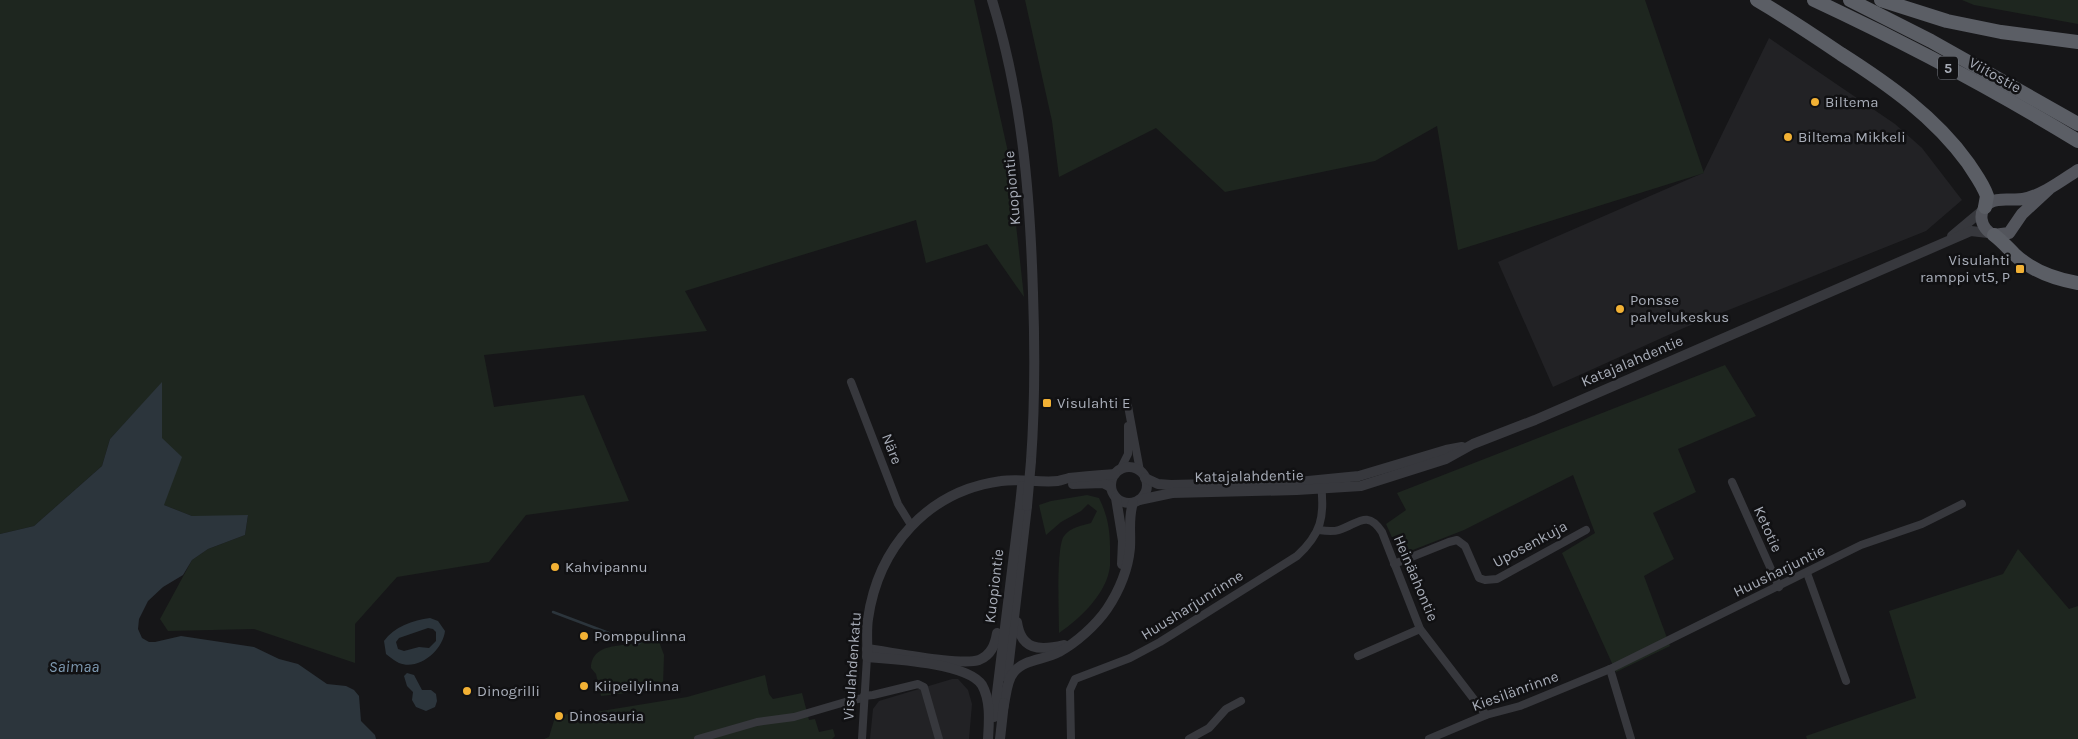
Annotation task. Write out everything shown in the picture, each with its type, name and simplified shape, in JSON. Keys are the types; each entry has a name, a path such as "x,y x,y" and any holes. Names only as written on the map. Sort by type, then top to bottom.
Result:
{"highway":[{"path":"1757,0 1871,73 1907,100 1928,119 1957,149 1975,174 1987,196 1984,208"},
{"name":"Viitostie","path":"1814,0 1914,49 2078,141"},
{"name":"Viitostie","path":"1850,0 1931,41 2078,124"},
{"path":"1881,0 1947,21 2001,32 2078,42"},
{"path":"1991,234 2036,270 2062,280 2078,282"}],"main road":[{"path":"2052,187 2022,199 1996,200 1984,208 1982,223 1991,234 2009,233 2022,214 2052,187 2078,170"}],"street":[{"name":"Kuopiontie","path":"992,0 1005,42 1018,103 1026,164 1032,254 1034,378 1028,460 1000,739"},
{"name":"Katajalahdentie","path":"1941,244 1984,208"},
{"name":"Katajalahdentie","path":"1142,475 1158,484 1171,485 1361,486 1446,459 1473,444 1535,420 1972,231 1991,234"},
{"name":"Näre","path":"851,382 898,504 911,525"},
{"path":"1003,709 1010,679 1015,670 1025,664 1060,652 1084,633 1100,617 1117,590 1128,564 1130,512 1136,501 1144,494 1147,486 1142,475 1128,406 1128,454 1111,487 1116,498 1123,541 1122,565 1117,590"},
{"path":"1118,472 1127,468 1142,475"},
{"name":"Visulahdenkatu","path":"1058,481 1118,472"},
{"name":"Visulahdenkatu","path":"862,739 868,619 875,587 882,568 896,544 911,525 926,511 951,497 979,486 1002,480 1058,481 1067,484 1103,484 1111,487"},
{"name":"Ketotie","path":"1732,482 1779,587"},
{"name":"Katajalahdentie","path":"1136,501 1172,493 1195,491 1321,485"},
{"path":"1319,530 1322,518 1321,485"},
{"path":"1116,498 1127,503 1136,501"},
{"name":"Huusharjuntie","path":"1610,669 1861,545 1922,524 1962,504"},
{"name":"Heinäahontie","path":"1319,530 1337,531 1358,520 1367,519 1376,523 1382,532 1420,629 1486,715"},
{"name":"Huusharjunrinne","path":"1071,739 1070,690 1075,679 1130,658 1160,642 1297,556 1307,547 1319,530"},
{"name":"Uposenkuja","path":"1394,564 1457,540 1465,546 1479,578 1485,580 1497,579 1586,530"},
{"name":"Kuopiontie","path":"989,739 1016,570"},
{"path":"1016,570 1016,622 1021,638 1031,646 1038,648 1069,644"},
{"path":"867,653 957,661 971,661 984,657 996,643 1001,606 1016,570"},
{"path":"1807,573 1846,681"},
{"path":"1358,656 1420,629"},
{"path":"867,653 887,658 955,668 969,674 980,682 986,695 989,739"},
{"path":"1610,669 1631,739"},
{"name":"Kiesilänrinne","path":"1429,739 1486,715 1520,706 1610,669"},
{"path":"698,739 757,722 801,715 918,684 924,687 939,739"},
{"path":"1189,739 1209,728 1226,709 1241,700"}],"shaded area":[{"path":"0,0 974,0 1008,152 1024,297 987,244 926,263 916,220 685,291 707,331 484,355 494,407 584,395 629,501 526,515 489,562 397,577 355,624 355,663 254,629 168,631 160,619 192,560 208,549 245,535 248,516 192,516 164,505 135,412 110,439 102,466 34,526 0,534"},
{"path":"1025,0 1645,0 1704,173 1458,250 1437,126 1375,161 1225,192 1156,128 1059,177 1052,121"},
{"path":"1962,0 2078,0 2078,24 1974,5"},
{"path":"1769,38 1895,124 1922,148 1962,200 1926,231 1686,327 1553,387 1498,262 1703,173"},
{"path":"1725,365 1756,416 1678,449 1696,492 1653,513 1674,559 1644,576 1670,646 1616,672 1562,553 1595,533 1573,475 1464,530 1400,555 1386,524 1406,510 1397,493"},
{"path":"1087,495 1099,498 1108,522 1110,566 1108,576 1092,604 1059,633 1058,597 1061,542 1064,536 1076,527 1091,523 1097,511 1088,504 1081,511 1061,522 1046,535 1039,505"},
{"path":"2018,549 2069,609 2078,606 2078,739 1807,739 1806,736 1916,698 1889,611 2003,574"},
{"path":"654,637 658,639 664,655 662,689 601,696 596,674 591,668 593,658 607,648 647,641"},
{"path":"765,675 769,694 773,699 802,693 809,720 815,719 819,732 833,729 835,736 832,739 544,739 549,737 555,717 687,697"},
{"path":"952,679 958,679 968,690 972,704 969,739 870,739 873,709 879,701"}],"water":[{"name":"Saimaa","path":"162,382 162,438 182,457 164,505 192,516 248,515 245,535 208,549 192,560 183,575 163,587 148,601 139,619 138,629 142,638 149,642 155,642 181,636 254,647 279,659 298,664 327,684 346,686 354,690 359,696 361,721 375,735 376,739 0,739 0,534 34,526 102,466 110,439"},
{"path":"430,618 438,621 445,631 440,645 435,652 422,661 407,665 399,663 386,654 384,641 388,636 404,625","holes":["428,628 436,632 436,641 429,648 419,647 404,651 398,649 396,642 399,638"]},
{"path":"407,673 414,675 422,690 431,690 436,694 437,701 435,707 426,711 416,707 412,700 413,692 407,686 404,676"}],"waterway":[{"path":"553,612 638,644 642,640"}],"place":[{"name":"Biltema","path":"1815,102"},
{"name":"Biltema Mikkeli","path":"1788,137"},
{"name":"Visulahti ramppi vt5, P","path":"2020,269"},
{"name":"Ponsse palvelukeskus","path":"1620,309"},
{"name":"Visulahti E","path":"1047,403"},
{"name":"Kahvipannu","path":"555,567"},
{"name":"Pomppulinna","path":"584,636"},
{"name":"Kiipeilylinna","path":"584,686"},
{"name":"Dinogrilli","path":"467,691"},
{"name":"Dinosauria","path":"559,716"}]}
